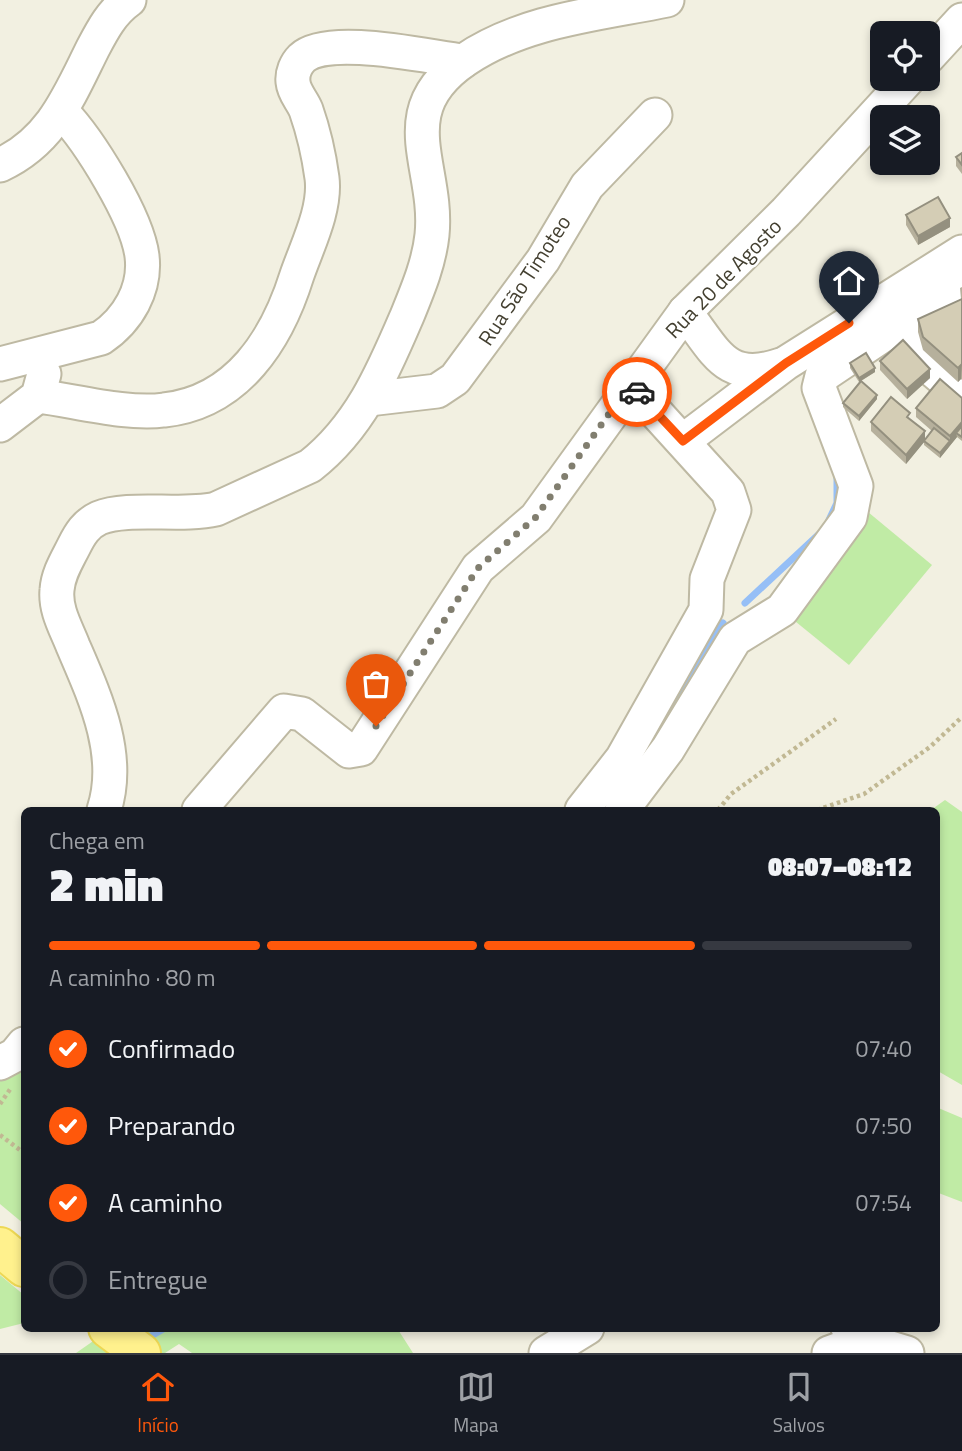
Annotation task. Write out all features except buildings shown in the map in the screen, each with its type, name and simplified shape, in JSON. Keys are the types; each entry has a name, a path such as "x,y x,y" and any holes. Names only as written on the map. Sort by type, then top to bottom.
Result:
{"main road":[{"path":"0,1247 21,1264"},
{"path":"113,1332 141,1353"}],"street":[{"path":"0,165 31,147 62,112 110,17 129,0"},
{"path":"105,807 113,773 98,704 61,619 56,593 58,579 81,532 89,523 111,515 201,513 216,509 310,466 335,443 369,399 423,276 429,254 433,217 421,147 424,109 440,84 463,61 513,34 667,0"},
{"path":"940,44 962,20"},
{"path":"38,396 163,411 199,400 234,382 256,360 280,322 320,205 322,179 307,112 295,90 296,67 313,51 334,46 463,61"},
{"name":"Rua 20 de Agosto","path":"202,807 285,711 302,714 349,751 361,749 478,568 536,517 630,384 685,312 786,212 897,91"},
{"path":"0,364 101,338 114,330 128,313 142,275 142,254 105,170 82,133 62,112"},
{"name":"Rua São Timoteo","path":"369,399 437,391 455,379 543,260 587,186 655,115"},
{"path":"683,441 786,363 962,252"},
{"path":"735,639 782,610 845,529 855,505 856,486 819,380 825,371 962,282"},
{"path":"685,312 722,357 735,368 753,373 786,363"},
{"path":"899,322 922,360 962,395"},
{"path":"0,425 38,396 51,352"},
{"path":"630,384 728,492 734,510 707,579 706,610"},
{"path":"584,807 622,759 706,610 718,602 736,607 741,625 735,639 668,749 624,807"},
{"path":"637,733 668,749"},
{"path":"0,1063 15,1055 21,1048"},
{"path":"546,1353 580,1332"},
{"path":"828,1353 851,1345 861,1336 907,1353"}],"path":[{"path":"826,807 864,794 930,747 962,717"},
{"path":"720,807 731,794 836,719"},
{"path":"0,1135 21,1151"}],"green space":[{"path":"868,512 932,565 849,665 785,613"},
{"path":"945,800 962,812 962,1085 940,1072 940,807 935,807"},
{"path":"21,1068 21,1222 0,1204 0,1079"},
{"path":"940,1109 962,1118 962,1202 940,1194"},
{"path":"0,1275 21,1292 21,1324 0,1329"},
{"path":"106,1332 400,1332 413,1353 192,1353 179,1344 165,1353 76,1353"}],"waterway":[{"path":"829,520 837,503 837,478"},
{"path":"745,603 818,535"},
{"path":"659,729 723,623"},
{"path":"144,1340 158,1332"}],"way so far":[{"path":"376,726 478,568 536,517 630,384 637,392"}],"route":[{"path":"637,392 683,441 786,363 849,323"}]}
